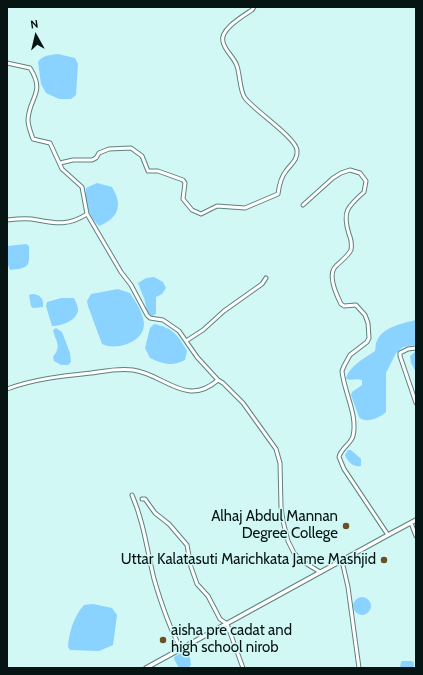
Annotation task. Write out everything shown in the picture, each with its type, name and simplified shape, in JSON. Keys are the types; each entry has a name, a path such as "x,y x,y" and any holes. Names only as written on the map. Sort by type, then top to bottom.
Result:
{"street":[{"path":"60,163 73,160 92,160 96,158 99,153 109,149 131,148 142,156 148,172 158,171 183,180 186,184 183,199 192,210 200,214 216,206 222,205 245,208 278,194 282,178 286,170 293,164 297,156 297,148 245,98 236,65 222,41 223,34 227,28 254,7"},
{"path":"7,63 30,68 36,78 38,85 28,121 33,139 50,143 62,170 82,186 87,214 121,272 132,285 147,315 150,318 163,320 179,331 197,357 218,380 243,403 276,449 280,462 282,514 288,541 294,553 302,561 320,572"},
{"path":"303,205 333,178 347,171 360,173 366,181 364,192 349,206 347,214 346,221 351,239 350,250 335,267 332,276 341,304 344,306 356,305 365,315 369,331 369,338 367,342 350,356 342,371 354,426 352,440 342,450 339,457 344,469 388,535"},
{"path":"7,220 32,219 38,221 66,223 72,222 87,214"},
{"path":"186,341 203,330 224,311 262,284 266,278"},
{"path":"416,348 408,348 400,354 400,356 416,403"},
{"path":"7,389 36,380 125,369 140,371 180,390 208,388 218,380"},
{"path":"132,495 143,526 154,579 160,599 181,649"},
{"path":"142,499 145,499 155,513 169,524 187,545 192,572 197,584 208,596 220,619 227,624 243,668"},
{"path":"146,668 416,520"},
{"path":"411,523 416,536"},
{"path":"342,561 350,597 359,668"}],"water":[{"path":"58,54 75,58 78,64 76,95 71,99 59,99 46,93 41,84 38,62 44,57"},
{"path":"97,183 112,187 118,205 115,215 106,223 99,226 92,218 86,198 86,188"},
{"path":"26,244 29,246 28,264 26,267 10,270 7,258 8,246"},
{"path":"154,277 163,282 166,288 162,294 156,297 156,314 152,316 147,312 145,301 138,283 146,278"},
{"path":"118,289 130,293 141,311 144,326 142,332 131,342 124,345 109,346 102,344 87,301 91,294"},
{"path":"29,295 38,295 41,298 43,307 33,308 31,306"},
{"path":"61,298 74,298 78,307 77,314 68,322 52,326 46,306 47,302"},
{"path":"416,320 416,345 403,347 396,353 386,373 386,412 369,420 362,419 359,417 351,395 352,392 362,385 362,380 346,379 350,370 375,351 376,342 384,332 394,326"},
{"path":"154,324 170,330 178,336 187,351 185,360 168,364 150,358 145,348 150,328"},
{"path":"56,328 62,332 70,353 71,362 68,365 61,365 54,361 53,357 58,347 53,330"},
{"path":"416,351 416,372 411,363 410,356"},
{"path":"348,450 351,450 361,459 361,466 353,465 347,460 345,455"},
{"path":"362,597 368,600 371,606 368,612 362,615 356,612 353,606 356,600"},
{"path":"93,604 112,608 117,615 113,645 99,651 70,650 68,647 71,630 80,609 84,605"},
{"path":"187,650 189,651 191,665 188,668 179,668 174,657"},
{"path":"412,661 414,666 412,668 400,668 401,662"}],"place":[{"name":"Alhaj Abdul Mannan Degree College","path":"346,526"},
{"name":"Uttar Kalatasuti Marichkata Jame Mashjid","path":"384,560"},
{"name":"aisha pre cadat and high school nirob","path":"163,640"}]}
